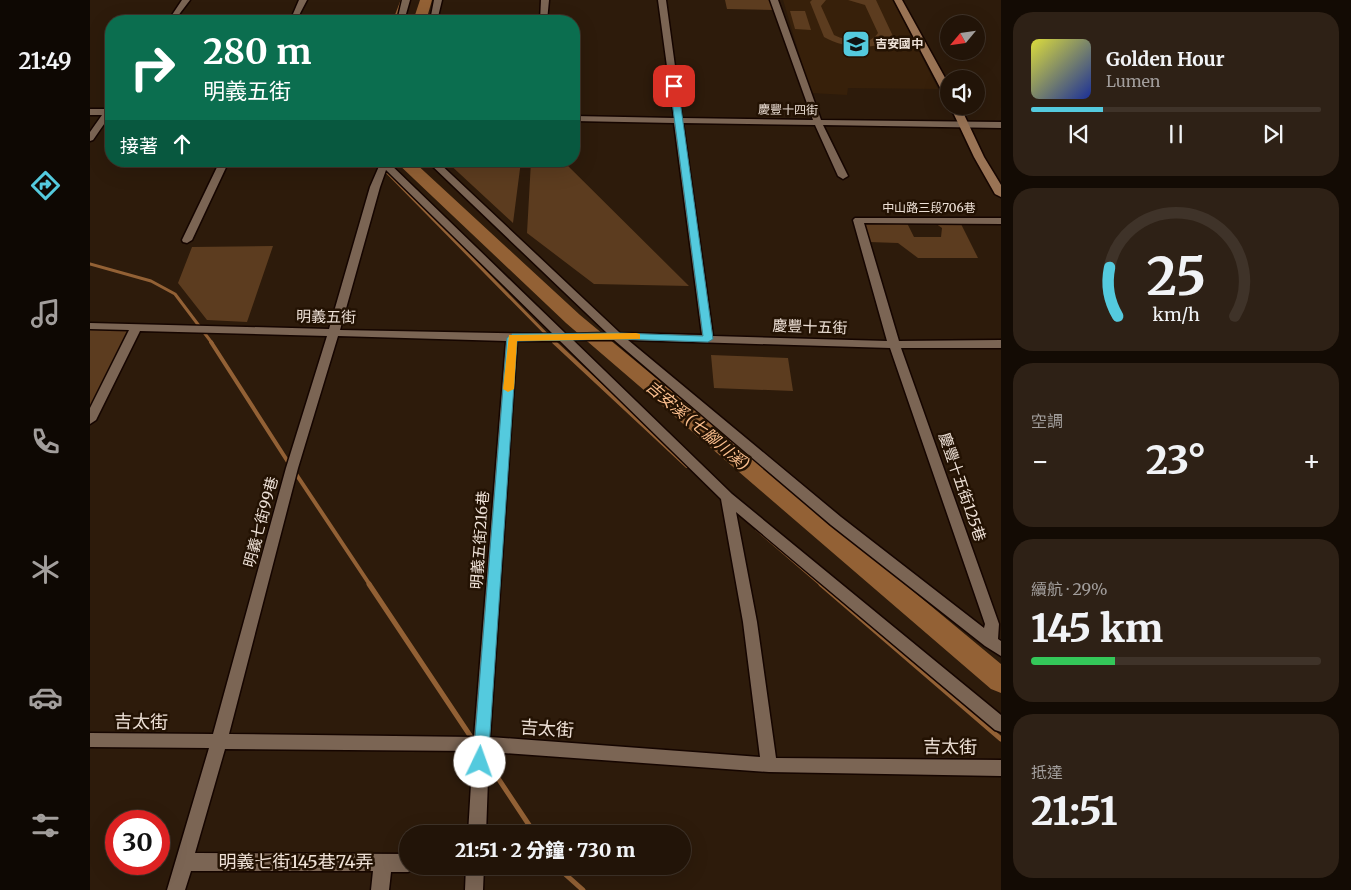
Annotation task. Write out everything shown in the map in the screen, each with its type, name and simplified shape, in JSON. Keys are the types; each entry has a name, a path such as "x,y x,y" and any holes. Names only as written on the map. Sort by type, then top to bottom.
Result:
{"street":[{"path":"175,15 186,0"},
{"path":"296,15 303,0"},
{"path":"402,15 406,0"},
{"path":"434,15 438,0"},
{"path":"544,15 545,0"},
{"path":"662,0 708,339"},
{"path":"774,0 818,123 843,176"},
{"path":"898,0 940,78"},
{"path":"90,112 105,110"},
{"path":"960,115 979,157 1001,194"},
{"path":"90,138 105,117"},
{"name":"慶豐十四街","path":"580,119 1001,126"},
{"path":"187,240 222,167"},
{"name":"明義七街99巷","path":"176,890 219,743 292,468 382,167"},
{"path":"388,167 727,497 792,548 1001,725"},
{"path":"437,167 618,336 836,521 1001,650"},
{"name":"中山路三段706巷","path":"858,220 1001,221"},
{"name":"慶豐十五街125巷","path":"858,220 894,345 992,624 990,642"},
{"name":"明義五街","path":"90,326 512,338 618,336"},
{"path":"90,420 136,327"},
{"name":"慶豐十五街","path":"618,336 894,345 1001,344"},
{"name":"明義五街216巷","path":"477,825 481,744 512,338"},
{"path":"727,497 750,622 769,765"},
{"name":"吉太街","path":"90,740 219,743 481,744 769,765 1001,768"},
{"name":"明義七街145巷74弄","path":"184,862 399,863"},
{"path":"380,890 383,862"},
{"path":"474,890 475,875"}],"shaded area":[{"path":"725,0 770,0 775,10 727,9"},
{"name":"吉安國中","path":"783,0 893,0 938,89 848,88 847,95 811,93"},
{"path":"812,0 826,0 821,6 834,35 845,39 864,41 869,40 878,33 865,5 848,0 876,0 898,47 889,46 887,41 863,47 847,46 824,37 810,2"},
{"path":"790,11 805,11 811,30 795,29"},
{"path":"452,167 520,167 513,223"},
{"path":"531,167 569,167 689,286 594,284 527,233"},
{"path":"907,223 914,237 941,237 942,228 935,223 961,224 978,258 918,258 898,243 869,242 862,224"},
{"path":"273,246 247,322 207,320 178,283 192,247"},
{"path":"90,328 132,329 90,409"},
{"path":"711,355 788,358 793,391 714,388"}],"waterway":[{"path":"396,15 402,0"},
{"name":"吉安溪 (七腳川溪)","path":"422,15 426,0"},
{"path":"382,167 554,342"},
{"name":"吉安溪 (七腳川溪)","path":"409,167 573,319 1001,681"},
{"path":"90,264 151,281 175,294 212,343"},
{"path":"211,342 290,465"},
{"path":"554,342 687,466"},
{"path":"294,471 370,585"},
{"path":"757,529 822,585"},
{"path":"369,584 473,740"},
{"path":"821,584 1001,739"},
{"path":"486,760 529,825"},
{"path":"566,875 583,890"}],"slow traffic":[{"path":"508,389 512,338 636,337"}],"place":[{"name":"吉安國中","path":"856,44"}],"route":[{"path":"480,762 512,338 618,336 708,339 674,86"}]}
